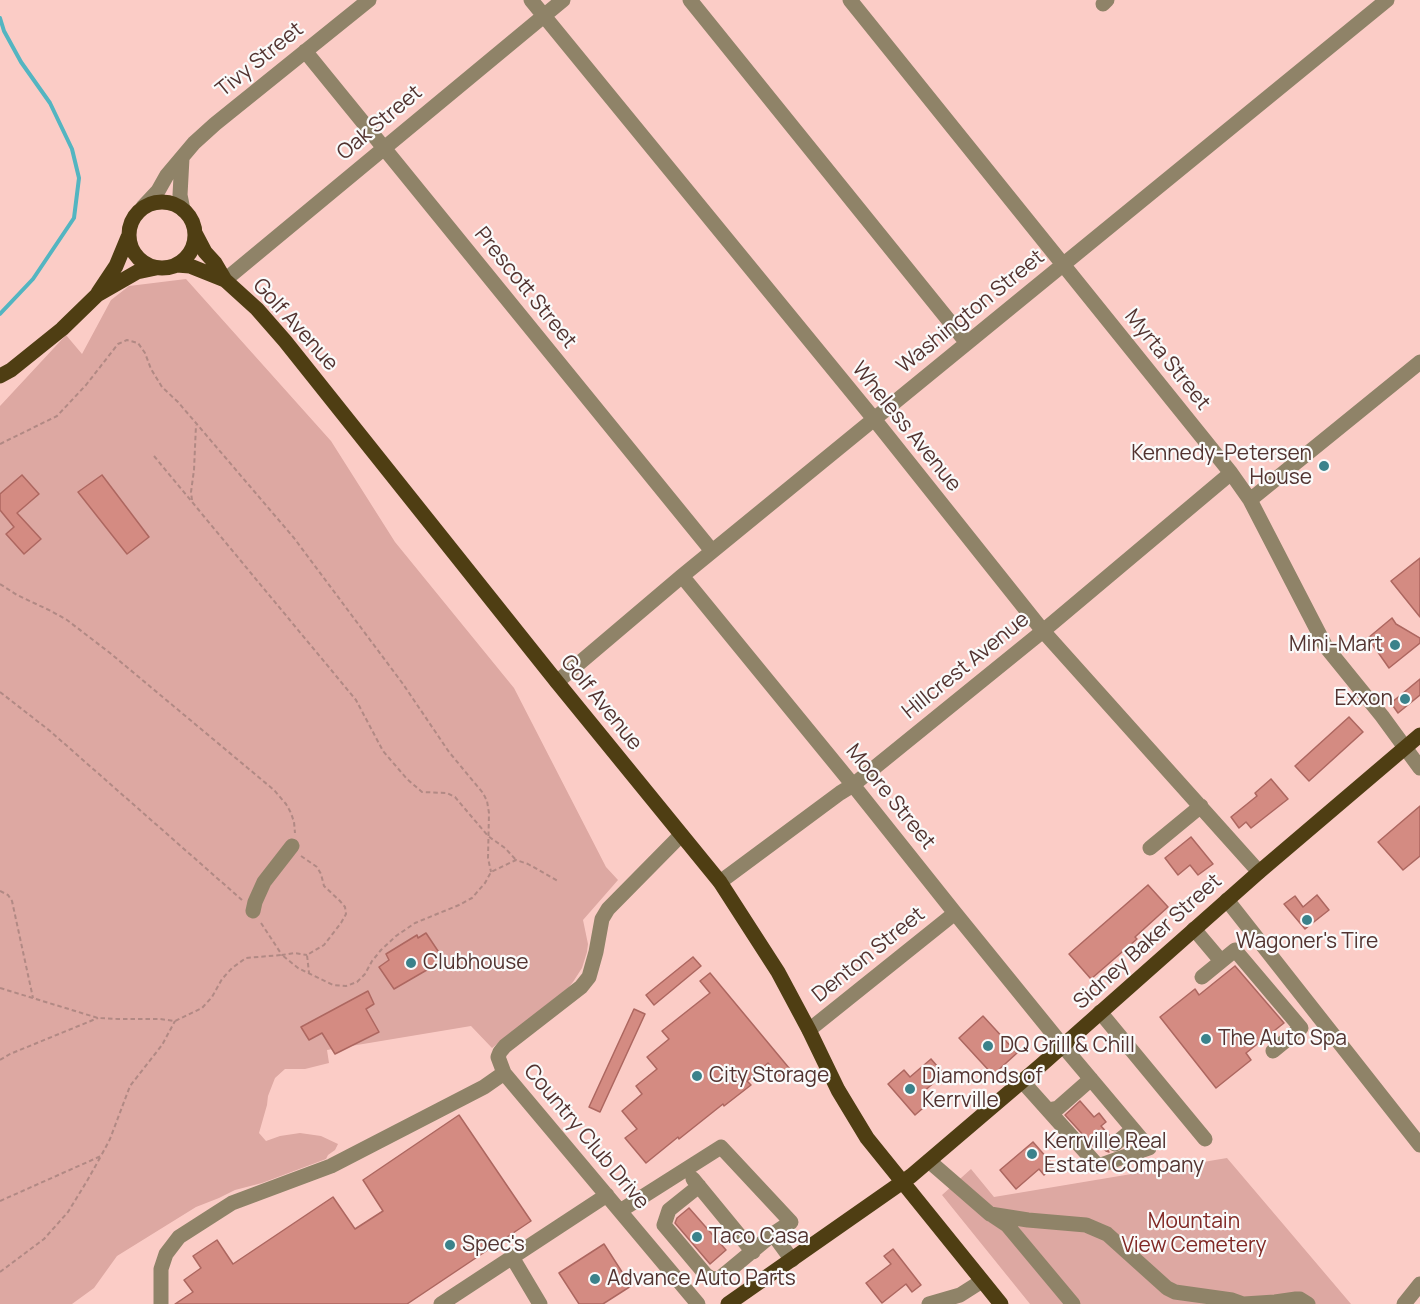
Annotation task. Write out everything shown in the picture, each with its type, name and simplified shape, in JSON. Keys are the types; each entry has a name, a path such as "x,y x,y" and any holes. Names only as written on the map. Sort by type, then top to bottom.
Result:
{"main road":[{"path":"0,376 62,329 97,296 137,272 177,265 189,254 194,244 195,233 192,220 177,206 164,202 156,202 143,207 135,215 130,225 129,237 135,255 156,268"},
{"name":"Golf Avenue","path":"195,233 225,280 285,341 720,882 778,972 838,1090 861,1129 1001,1304"},
{"path":"97,296 116,266 129,237"},
{"name":"Golf Avenue","path":"177,265 190,266 225,280"},
{"name":"Sidney Baker Street","path":"728,1304 929,1161 1022,1082 1259,872 1420,735"}],"street":[{"name":"Tivy Street","path":"143,207 158,191 167,175 194,142 369,0"},
{"name":"Wheless Avenue","path":"531,0 874,419 1043,631 1259,872"},
{"name":"Oak Street","path":"225,280 563,0"},
{"path":"690,0 967,343"},
{"name":"Myrta Street","path":"850,0 1231,473 1250,501 1326,647 1382,716 1420,768"},
{"name":"Washington Street","path":"557,682 712,551 1387,0"},
{"name":"Prescott Street","path":"305,51 712,551"},
{"path":"182,158 180,195 183,210"},
{"path":"1250,501 1420,362"},
{"name":"Hillcrest Avenue","path":"720,882 854,785 1043,631 1231,473"},
{"name":"Moore Street","path":"682,576 854,785 1063,1046 1149,1148 1098,1166 1094,1161"},
{"path":"1150,848 1201,806"},
{"name":"Country Club Drive","path":"681,835 608,909 602,919 589,977 581,987 500,1052 498,1058 504,1073 698,1304"},
{"path":"253,911 264,882 292,846"},
{"path":"1227,900 1420,1145"},
{"name":"Denton Street","path":"809,1030 955,913"},
{"path":"1194,929 1221,961"},
{"path":"1202,977 1235,950 1301,1028 1273,1051"},
{"path":"1261,981 1279,966"},
{"path":"1101,1012 1205,1139"},
{"path":"161,1304 161,1269 166,1254 179,1237 232,1203 331,1166 484,1087 504,1073"},
{"path":"1048,1110 1058,1108 1091,1079"},
{"path":"1022,1082 1094,1161 1133,1129"},
{"path":"620,1211 721,1147 791,1222 720,1278 712,1279 706,1275 664,1224 669,1210 699,1186"},
{"path":"929,1161 990,1214 1007,1225 1073,1304"},
{"path":"686,1170 753,1252"},
{"path":"441,1304 607,1195"},
{"path":"990,1214 1086,1225 1107,1234 1167,1288 1175,1292 1232,1300 1243,1304 1296,1299 1308,1304"},
{"path":"773,1234 792,1260"},
{"path":"512,1257 540,1304"},
{"path":"676,1278 695,1262"},
{"path":"929,1304 960,1295 982,1281"},
{"path":"1404,1304 1420,1284"}],"path":[{"path":"0,444 57,416 87,385 118,344 127,340 138,343 162,387 294,538 403,684 449,753 483,793 489,813 488,858 491,872"},
{"path":"193,503 191,492 196,424"},
{"path":"154,456 356,700 383,750 406,779 422,792 447,793 455,796 488,836 505,848 516,860 558,881"},
{"path":"0,584 67,620 274,790 286,804 294,822 292,846 295,852 317,867 324,886 345,907 346,914 324,945 307,955 294,953 246,958 222,979 212,997 202,1008 175,1021 98,1018 0,988"},
{"path":"0,692 50,732 253,911 282,955 298,968 333,985 346,986 357,982 365,974 372,961 396,936 415,923 472,898 491,872 516,860"},
{"path":"0,891 8,895 12,901 33,998"},
{"path":"307,955 309,973"},
{"path":"0,1060 28,1046 98,1018"},
{"path":"0,1272 44,1239 68,1212 110,1139 130,1086 162,1045 175,1021"},
{"path":"0,1201 101,1156"}],"green space":[{"path":"186,279 331,441 395,542 514,688 606,867 618,880 583,920 588,944 587,952 582,968 573,982 492,1048 471,1026 327,1050 329,1063 305,1069 285,1069 275,1078 259,1133 266,1141 300,1133 321,1136 338,1144 326,1159 262,1183 235,1190 196,1207 117,1256 94,1288 72,1304 0,1304 0,406 66,335 82,354 111,300 129,286"},
{"name":"Mountain View Cemetery","path":"1227,1158 1351,1304 1030,1304 942,1195 971,1169 994,1197"}],"building":[{"path":"22,475 39,494 17,513 41,539 24,554 6,534 14,527 0,510 0,494"},
{"path":"102,475 149,537 127,554 78,492"},
{"path":"1420,558 1420,617 1391,581"},
{"name":"Mini-Mart","path":"1392,618 1396,624 1420,638 1420,643 1389,668 1368,638"},
{"name":"Exxon","path":"1420,679 1420,695 1398,713 1391,703"},
{"path":"1349,717 1363,732 1309,781 1295,766"},
{"path":"1271,779 1288,799 1251,828 1246,822 1239,828 1231,817 1257,796 1255,793"},
{"path":"1420,806 1420,856 1403,870 1378,842"},
{"path":"1191,837 1213,864 1198,875 1190,865 1178,875 1165,858"},
{"path":"1148,885 1168,907 1135,937 1137,939 1091,979 1069,954"},
{"name":"Wagoner's Tire","path":"1317,895 1329,910 1305,929 1284,904 1295,896 1303,907"},
{"name":"Clubhouse","path":"426,933 444,960 394,989 379,967 389,960 386,954 417,935 418,938"},
{"path":"693,957 701,966 654,1005 646,995"},
{"path":"1235,966 1284,1023 1246,1053 1251,1060 1216,1088 1160,1017 1195,989 1199,995"},
{"path":"710,973 789,1068 779,1076 768,1063 747,1081 751,1085 646,1163 625,1138 637,1129 622,1111 642,1094 636,1086 657,1069 647,1057 669,1039 662,1031 710,993 700,981"},
{"path":"368,991 374,1004 366,1009 379,1032 335,1054 322,1033 309,1040 301,1027"},
{"path":"634,1009 645,1014 600,1112 589,1107"},
{"name":"DQ Grill & Chill","path":"983,1016 1017,1053 993,1075 959,1038"},
{"name":"Diamonds of Kerrville","path":"931,1059 944,1074 922,1093 930,1102 915,1115 888,1084 904,1070 910,1077"},
{"path":"1080,1101 1094,1117 1099,1113 1106,1122 1101,1126 1110,1136 1105,1145 1109,1152 1101,1145 1096,1149 1065,1115"},
{"path":"459,1115 531,1221 407,1304 175,1304 193,1292 184,1280 201,1268 193,1256 217,1240 233,1264 333,1197 355,1229 383,1211 363,1180"},
{"name":"Kerrville Real Estate Company","path":"1033,1142 1054,1166 1044,1175 1039,1169 1016,1189 1000,1170"},
{"name":"Taco Casa","path":"689,1208 726,1250 710,1264 675,1223 677,1218"},
{"name":"Advance Auto Parts","path":"604,1244 631,1286 603,1304 579,1304 559,1273"},
{"path":"893,1249 921,1285 912,1292 906,1284 882,1303 866,1283 891,1264 884,1256"}],"waterway":[{"path":"0,18 4,31 21,62 50,103 72,149 79,178 74,218 33,279 0,314"}],"place":[{"name":"Kennedy-Petersen House","path":"1324,466"},
{"name":"Mini-Mart","path":"1395,645"},
{"name":"Exxon","path":"1405,699"},
{"name":"Wagoner's Tire","path":"1307,920"},
{"name":"Clubhouse","path":"411,963"},
{"name":"The Auto Spa","path":"1206,1039"},
{"name":"DQ Grill & Chill","path":"988,1046"},
{"name":"City Storage","path":"697,1076"},
{"name":"Diamonds of Kerrville","path":"910,1089"},
{"name":"Kerrville Real Estate Company","path":"1032,1154"},
{"name":"Taco Casa","path":"697,1237"},
{"name":"Spec's","path":"450,1245"},
{"name":"Advance Auto Parts","path":"595,1279"}]}
